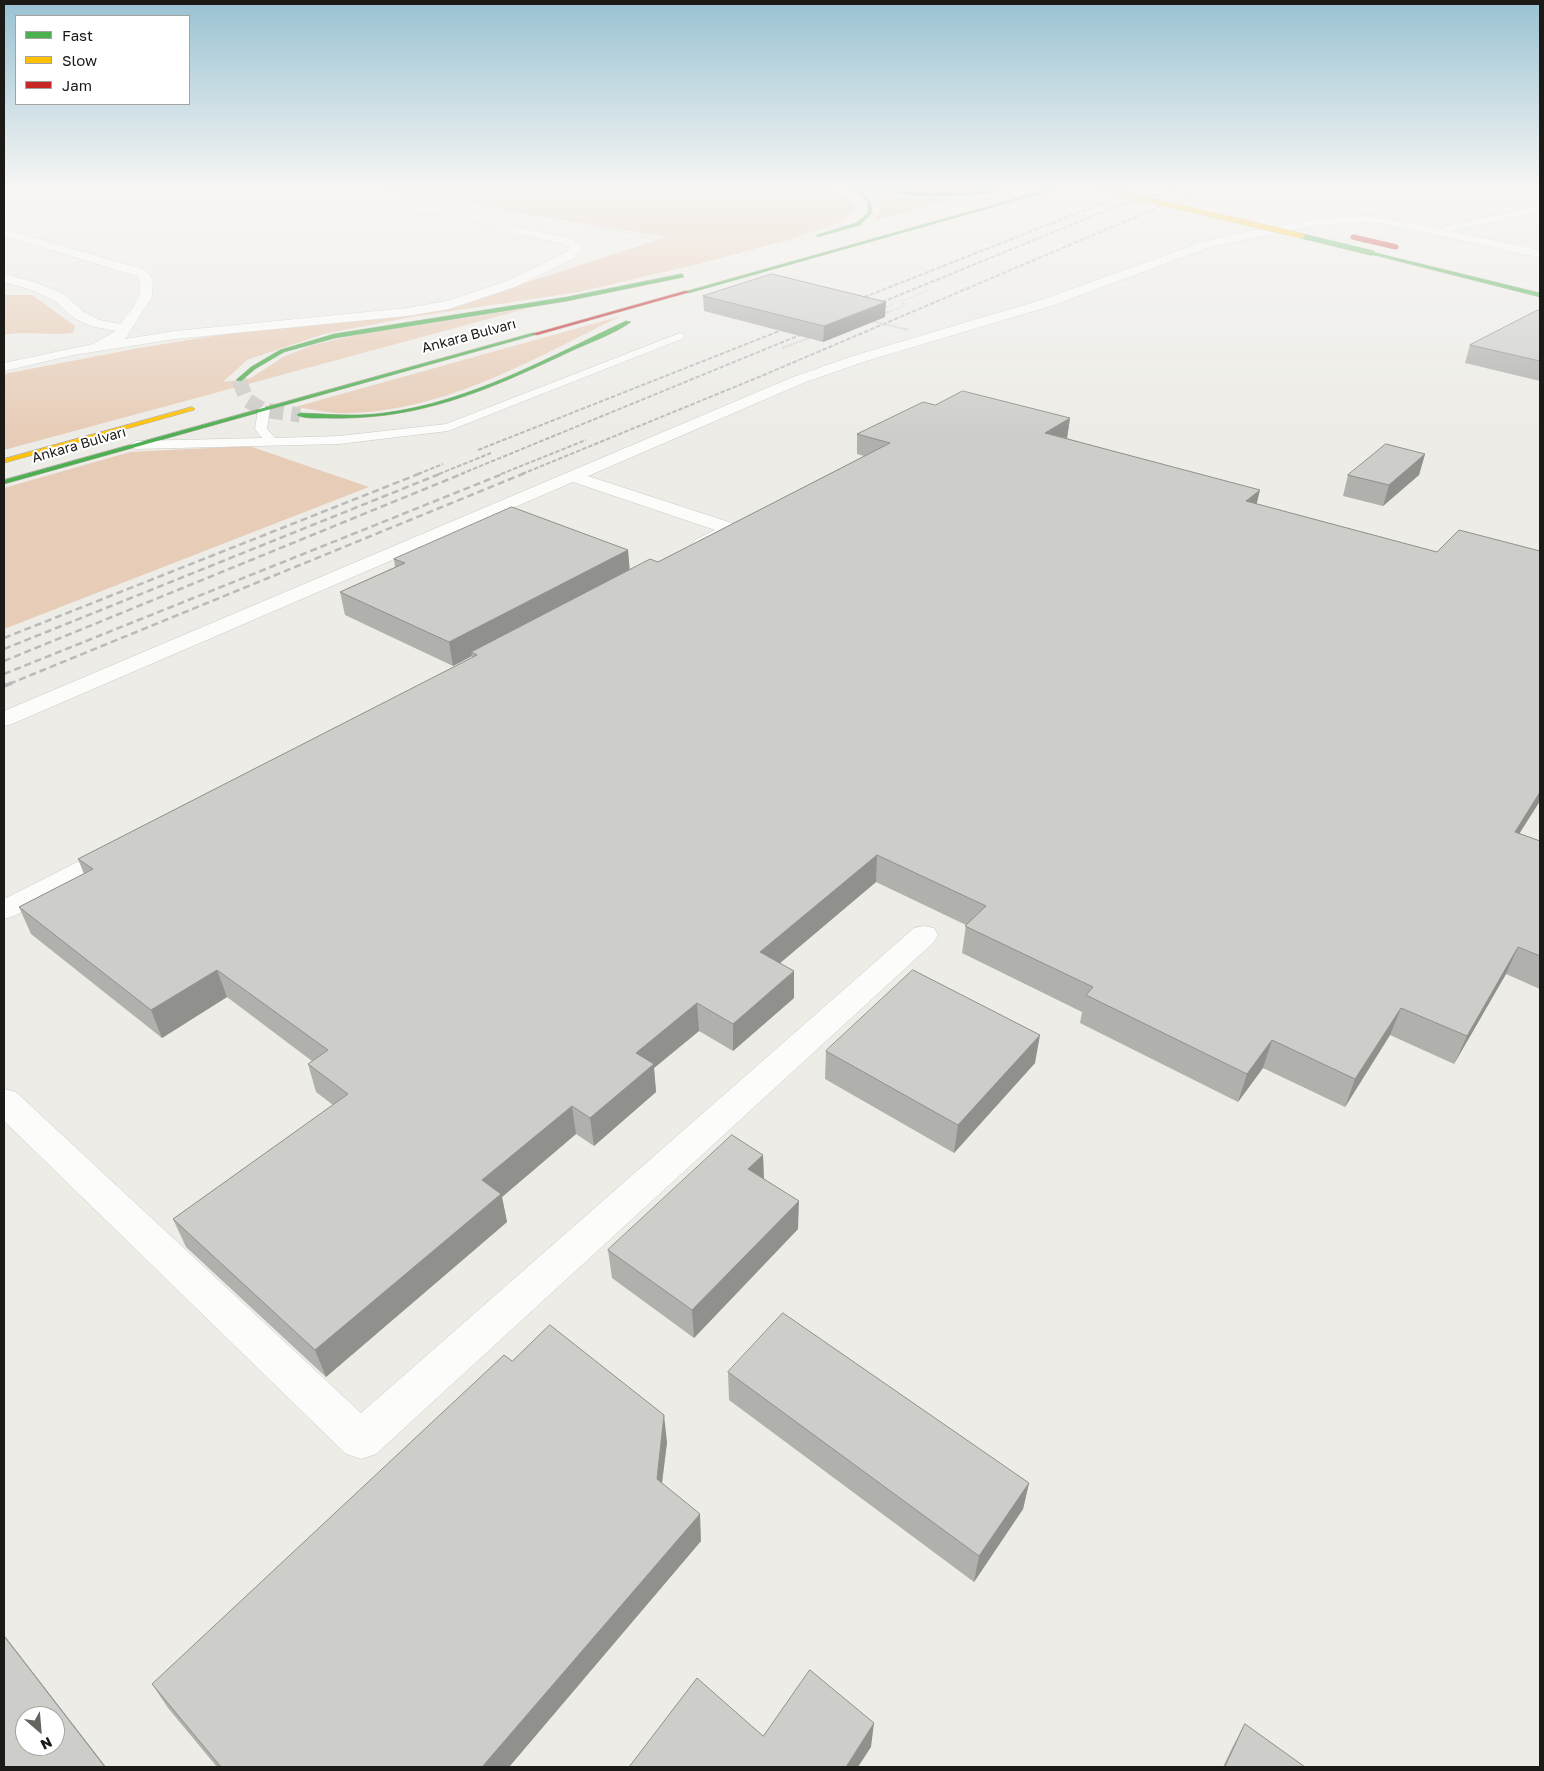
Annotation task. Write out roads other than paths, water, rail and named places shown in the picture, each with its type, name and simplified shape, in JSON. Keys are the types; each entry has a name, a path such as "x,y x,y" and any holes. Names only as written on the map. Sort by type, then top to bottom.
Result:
{"main road":[{"name":"Ankara Bulvarı","path":"4,482 763,271"},
{"path":"300,415 363,416 403,412 445,402 493,383 650,311 784,271"},
{"path":"1440,271 1540,295"},
{"path":"239,380 253,368 282,352 334,336 567,299 691,274 543,315"},
{"name":"Ankara Bulvarı","path":"4,461 206,406"}],"street":[{"path":"4,357 118,327 146,297 147,281 142,273 134,271"},
{"path":"4,367 93,347 175,335 407,312 449,305 511,284 539,271"},
{"path":"4,719 575,477 798,380 858,359 1049,302 1134,271"},
{"path":"4,278 33,286 59,297 79,314 96,323 118,327"},
{"path":"93,347 120,336 118,327"},
{"path":"575,477 731,529 687,552"},
{"path":"4,910 136,842"},
{"path":"4,1101 362,1440 924,935"}],"lane":[{"path":"136,445 338,440 448,427 680,336"},
{"path":"264,409 261,428 271,441"}],"tunnel":[{"path":"239,380 247,400 263,410 300,415"}],"railway":[{"path":"852,302 931,271"},
{"path":"870,307 959,271"},
{"path":"522,474 759,377 1009,271"},
{"path":"478,450 792,326"},
{"path":"461,474 812,330"},
{"path":"501,474 586,440"},
{"path":"439,474 491,453"},
{"path":"418,474 443,464"},
{"path":"4,638 421,473"},
{"path":"4,649 442,473"},
{"path":"4,661 464,473"},
{"path":"4,674 505,473"},
{"path":"9,684 525,473"},
{"path":"4,686 12,683"}]}
